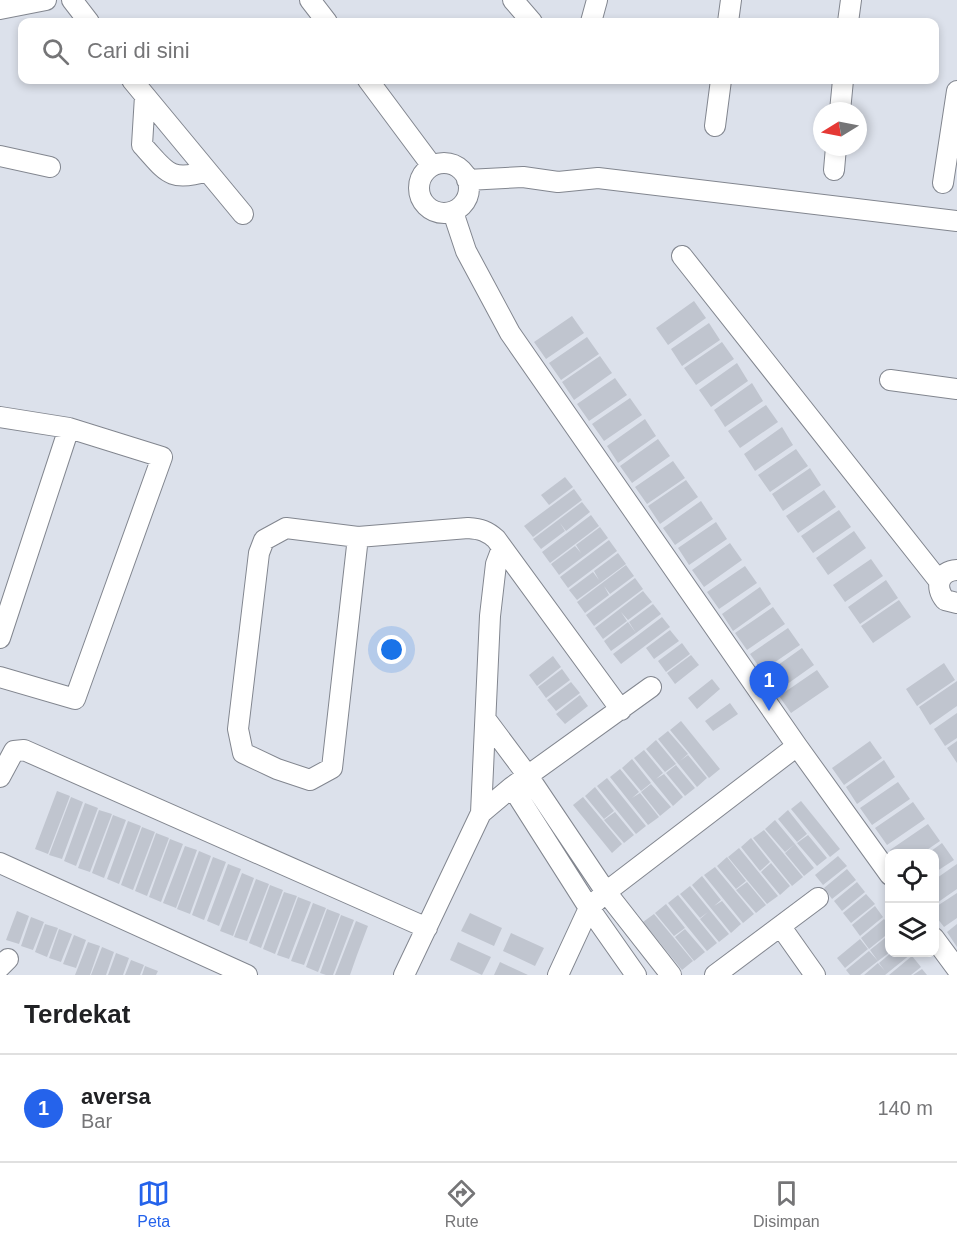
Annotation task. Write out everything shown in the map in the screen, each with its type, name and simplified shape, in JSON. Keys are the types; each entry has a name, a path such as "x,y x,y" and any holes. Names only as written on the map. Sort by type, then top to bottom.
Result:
{"street":[{"path":"0,9 46,0"},
{"path":"72,0 86,18"},
{"path":"310,0 324,18"},
{"path":"592,18 597,0"},
{"path":"729,18 731,0"},
{"path":"848,18 850,0"},
{"path":"516,1 529,18"},
{"path":"135,84 243,214"},
{"path":"371,84 432,166"},
{"path":"715,126 720,84"},
{"path":"841,102 843,84"},
{"path":"943,183 957,91"},
{"path":"145,96 142,145 170,174 189,177 207,171"},
{"path":"0,156 50,167"},
{"path":"834,170 835,156"},
{"path":"449,164 460,169 467,180 466,198 453,212 434,211 421,199 420,180 432,166 449,164"},
{"path":"467,180 523,177 558,182 598,178 957,221"},
{"path":"453,212 466,251 510,333 797,746 885,868"},
{"path":"682,256 939,581"},
{"path":"890,380 957,389"},
{"path":"0,417 69,428 162,458 75,699 0,677"},
{"path":"0,638 69,428"},
{"path":"358,537 332,768 310,780 277,770 243,753 238,729 259,553 264,540 286,528 358,537 468,528 483,529 502,548 621,710"},
{"path":"404,975 481,813 490,616 496,564 502,548"},
{"path":"957,570 950,570 943,574 939,581 939,589 945,600 957,603"},
{"path":"481,813 512,787 651,687"},
{"path":"487,721 528,776 606,892 670,975"},
{"path":"558,975 589,908 606,892 797,746"},
{"path":"0,777 14,751 24,750 427,928"},
{"path":"512,787 589,908 636,975"},
{"path":"0,863 247,975"},
{"path":"715,975 818,898"},
{"path":"781,927 815,975"},
{"path":"939,945 957,969"}],"building":[{"path":"694,301 706,318 668,345 656,328"},
{"path":"572,316 584,333 546,359 534,342"},
{"path":"709,323 720,340 682,366 671,349"},
{"path":"587,337 599,354 561,380 549,363"},
{"path":"722,342 734,359 696,385 684,368"},
{"path":"600,356 612,373 574,400 562,382"},
{"path":"737,363 748,381 711,407 699,390"},
{"path":"615,378 627,395 589,421 577,404"},
{"path":"752,383 763,401 725,427 714,410"},
{"path":"630,398 642,415 604,441 592,424"},
{"path":"766,405 778,422 740,448 728,431"},
{"path":"645,419 656,436 618,463 607,446"},
{"path":"782,427 793,445 755,471 744,454"},
{"path":"658,439 670,456 632,483 620,466"},
{"path":"796,449 808,466 770,492 758,475"},
{"path":"673,461 685,478 647,504 635,487"},
{"path":"810,468 821,485 783,511 772,494"},
{"path":"565,477 573,487 549,505 541,495"},
{"path":"686,480 698,497 660,524 648,506"},
{"path":"574,489 582,500 533,537 524,526"},
{"path":"824,490 836,507 798,533 786,516"},
{"path":"701,501 713,519 675,545 663,528"},
{"path":"582,502 590,512 566,531 560,523 565,531 541,549 533,539"},
{"path":"839,510 851,527 813,553 801,536"},
{"path":"591,515 599,526 550,563 542,552"},
{"path":"716,522 727,539 689,565 678,548"},
{"path":"600,527 608,538 559,575 551,564 575,546 581,553 576,545"},
{"path":"854,531 866,548 828,575 816,558"},
{"path":"609,540 617,551 568,588 560,577"},
{"path":"730,543 742,560 704,587 692,570"},
{"path":"618,553 626,564 577,600 569,590 593,572 599,580 594,571"},
{"path":"871,559 883,576 845,602 833,585"},
{"path":"626,565 634,576 610,594 604,586 609,595 585,613 577,602"},
{"path":"745,566 757,583 719,609 707,592"},
{"path":"635,578 643,589 594,626 586,615"},
{"path":"886,580 898,598 860,624 848,607"},
{"path":"760,587 771,604 733,631 722,614"},
{"path":"643,591 652,602 628,620 621,612 627,621 603,639 595,628"},
{"path":"899,600 911,617 873,643 861,626"},
{"path":"653,604 661,614 636,633 629,622"},
{"path":"773,607 785,624 747,650 735,633"},
{"path":"662,617 670,627 621,664 613,654"},
{"path":"628,622 636,633 611,651 604,641"},
{"path":"788,628 800,645 762,671 750,654"},
{"path":"670,630 679,641 654,659 646,648"},
{"path":"682,643 690,654 666,672 658,661"},
{"path":"802,648 814,665 776,692 764,675"},
{"path":"691,655 699,665 675,684 667,673"},
{"path":"553,656 561,667 537,686 529,675"},
{"path":"944,663 955,680 917,706 906,689"},
{"path":"562,669 570,680 546,698 538,687"},
{"path":"817,670 829,687 791,713 779,696"},
{"path":"712,679 720,689 697,709 688,698"},
{"path":"957,681 957,706 930,725 919,707"},
{"path":"571,682 580,693 556,711 547,700"},
{"path":"580,695 588,706 565,724 556,714"},
{"path":"730,703 738,714 713,731 705,721"},
{"path":"957,713 957,738 945,746 934,729"},
{"path":"681,721 720,769 709,778 670,730"},
{"path":"668,731 688,754 680,761 688,755 707,778 697,787 658,739"},
{"path":"656,740 676,764 665,772 646,749"},
{"path":"870,741 882,758 844,785 832,768"},
{"path":"957,741 957,763 947,748"},
{"path":"644,750 663,773 656,779 664,774 683,797 673,806 634,758"},
{"path":"632,759 651,783 641,791 622,768"},
{"path":"884,760 895,777 857,804 846,787"},
{"path":"676,765 695,788 685,796 666,773"},
{"path":"620,769 639,792 632,798 640,793 659,817 648,825 610,777"},
{"path":"607,778 646,826 636,834 597,786"},
{"path":"898,782 910,799 872,825 860,808"},
{"path":"651,784 671,807 660,816 641,792"},
{"path":"595,787 614,811 604,819 585,796"},
{"path":"57,791 70,796 48,854 35,849"},
{"path":"71,797 83,802 62,859 49,855"},
{"path":"583,797 622,844 612,853 573,805"},
{"path":"801,801 840,849 830,857 791,809"},
{"path":"913,802 925,819 887,845 875,828"},
{"path":"85,803 98,808 76,866 64,861"},
{"path":"99,810 112,814 90,872 78,868"},
{"path":"788,810 807,834 797,842 778,819"},
{"path":"615,812 634,835 624,843 604,820"},
{"path":"113,815 126,820 104,878 92,873"},
{"path":"775,820 795,844 785,852 765,829"},
{"path":"128,821 141,826 119,884 107,879"},
{"path":"928,824 940,841 928,849 891,849"},
{"path":"142,827 155,832 133,890 121,885"},
{"path":"764,830 803,877 792,886 753,838"},
{"path":"156,833 169,838 147,896 135,891"},
{"path":"808,835 827,858 817,866 797,843"},
{"path":"751,838 770,862 760,871 741,847"},
{"path":"170,839 183,844 161,902 149,897"},
{"path":"942,843 954,860 939,870 939,849 934,849"},
{"path":"795,844 814,868 804,876 785,853"},
{"path":"185,846 197,850 176,908 163,903"},
{"path":"739,848 778,896 767,904 728,857"},
{"path":"199,851 211,856 190,914 177,909"},
{"path":"838,856 847,866 823,885 815,875"},
{"path":"213,857 226,862 204,920 192,915"},
{"path":"727,857 746,881 736,889 717,866"},
{"path":"771,863 790,886 780,895 761,872"},
{"path":"228,864 241,869 219,926 207,921"},
{"path":"957,864 957,889 939,902 939,877"},
{"path":"715,867 754,914 743,923 704,875"},
{"path":"847,869 856,880 832,899 824,888"},
{"path":"242,873 254,878 233,936 220,931"},
{"path":"702,876 721,900 714,906 722,901 741,924 731,933 692,885"},
{"path":"256,879 269,884 247,941 234,937"},
{"path":"747,882 766,905 756,913 736,890"},
{"path":"857,882 865,892 842,911 834,901"},
{"path":"270,885 283,890 261,948 249,943"},
{"path":"690,886 729,934 719,942 700,919 708,912 700,918 680,894"},
{"path":"284,892 297,896 275,954 263,949"},
{"path":"957,893 957,918 944,927 939,920 939,905"},
{"path":"866,894 875,904 851,923 843,913"},
{"path":"678,895 717,943 707,951 668,903"},
{"path":"298,897 311,902 289,959 277,955"},
{"path":"313,903 326,908 304,965 291,961"},
{"path":"666,904 685,928 674,936 655,913"},
{"path":"875,906 883,917 860,936 852,925"},
{"path":"327,909 340,914 318,972 306,967"},
{"path":"17,911 29,916 19,944 6,940"},
{"path":"470,913 502,928 494,946 461,931"},
{"path":"654,914 693,961 682,970 643,922"},
{"path":"341,915 354,920 333,975 326,975 320,973"},
{"path":"31,917 44,922 33,950 21,946"},
{"path":"885,920 885,936 869,949 861,938"},
{"path":"356,921 368,926 350,975 335,975"},
{"path":"45,924 58,928 47,957 35,952"},
{"path":"957,924 957,947 947,932"},
{"path":"59,929 72,934 61,962 49,958"},
{"path":"685,929 705,952 694,961 675,937"},
{"path":"511,933 544,948 535,966 503,951"},
{"path":"74,935 86,940 76,968 63,964"},
{"path":"885,938 885,956 878,961 870,950"},
{"path":"860,939 868,949 845,968 837,958"},
{"path":"88,942 100,946 90,975 75,975"},
{"path":"458,942 491,957 482,975 450,960"},
{"path":"102,947 114,952 106,975 91,975"},
{"path":"869,951 878,961 860,975 850,975 846,970"},
{"path":"116,953 129,958 123,975 108,975"},
{"path":"886,957 907,957 885,975 864,975 878,963 885,971 879,963"},
{"path":"911,957 921,967 911,975 889,975"},
{"path":"131,960 144,965 140,975 125,975"},
{"path":"500,962 528,975 494,975"},
{"path":"145,966 158,971 156,975 142,975"},
{"path":"922,969 927,975 913,975"}],"place":[{"name":"aversa","path":"769,711"}]}
